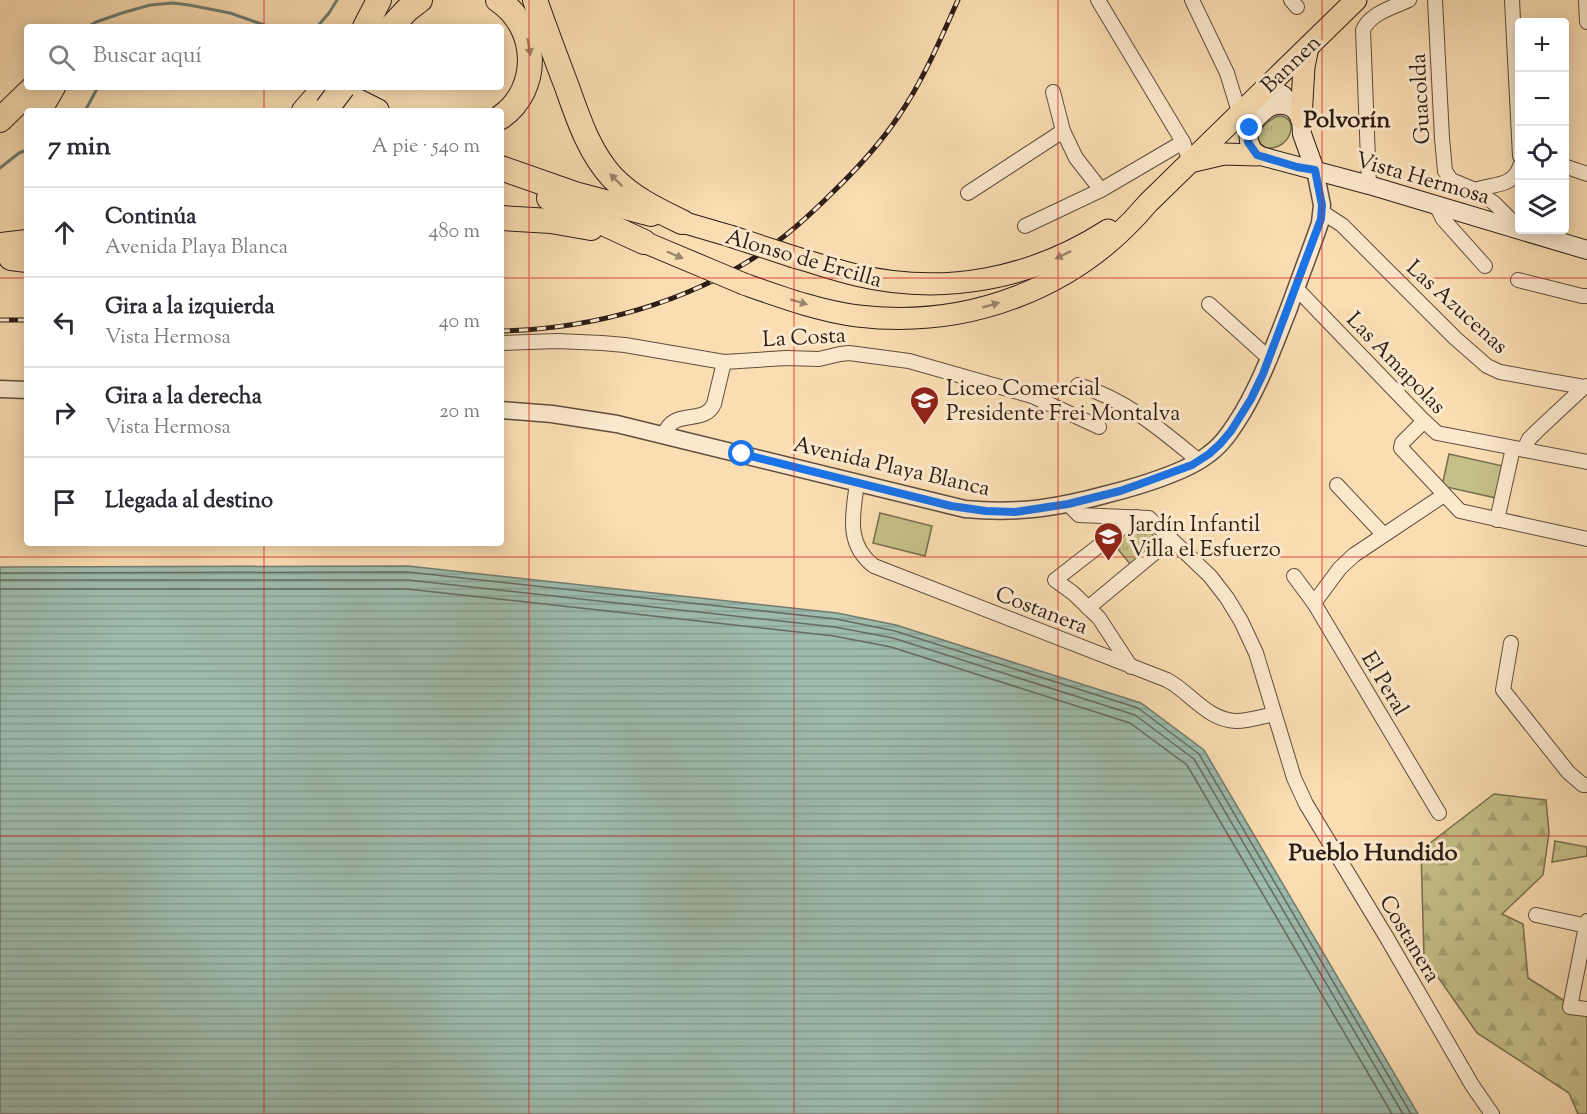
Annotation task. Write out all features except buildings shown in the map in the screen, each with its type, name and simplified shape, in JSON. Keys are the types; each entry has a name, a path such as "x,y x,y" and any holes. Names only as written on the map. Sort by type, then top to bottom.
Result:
{"highway":[{"path":"367,24 379,0"},
{"path":"382,24 394,0"},
{"path":"394,24 420,0"},
{"path":"498,0 521,24 528,38 531,59 524,90 512,108 504,115"},
{"path":"535,0 580,123 600,161 614,179 636,198 682,222"},
{"path":"0,120 31,90"},
{"path":"41,108 51,90"},
{"path":"321,100 338,90"},
{"path":"321,100 362,108"},
{"path":"504,172 575,194 682,222"},
{"path":"504,173 552,199 644,242"},
{"path":"504,218 570,224 644,242"}],"main road":[{"name":"Bannen","path":"1148,202 1356,0"},
{"path":"1190,162 1224,154 1258,150 1279,156 1295,146 1308,47"},
{"path":"1267,86 1283,95 1298,120 1315,170"},
{"path":"1258,150 1251,124 1265,110 1280,104 1298,120"},
{"path":"1239,112 1258,150"},
{"name":"Vista Hermosa","path":"1258,150 1297,167 1369,185 1515,229"},
{"name":"Alonso de Ercilla","path":"682,222 857,276 938,285 978,281 1016,273 1052,260 1104,233 1148,202"},
{"name":"Alonso de Ercilla","path":"644,242 744,284 818,308 857,315 920,317 990,306 1052,281 1084,262 1113,240 1148,202"},
{"name":"Vista Hermosa","path":"1533,234 1587,250"}],"street":[{"path":"1098,0 1183,142 1190,162"},
{"path":"1192,0 1227,73 1239,112"},
{"path":"1369,185 1364,27 1373,17 1409,0"},
{"name":"Guacolda","path":"1435,0 1445,171 1451,180 1475,190 1494,203 1515,225"},
{"path":"1512,0 1518,126"},
{"path":"1586,0 1587,22"},
{"path":"1053,92 1063,131 1076,158 1101,190"},
{"path":"968,193 1063,131"},
{"path":"1025,226 1101,190 1183,142"},
{"path":"1569,168 1587,174"},
{"name":"Avenida Playa Blanca","path":"504,410 617,424 951,506 986,511 1025,511 1068,504 1120,491 1167,475 1199,461 1215,450 1231,431 1251,399 1269,359 1317,231 1322,212 1315,170"},
{"path":"1475,190 1508,182 1515,176"},
{"path":"1436,205 1443,219 1485,266"},
{"name":"Las Azucenas","path":"1322,212 1342,225 1444,327 1487,366 1500,372 1586,386"},
{"path":"1518,280 1587,296"},
{"name":"Las Amapolas","path":"1296,288 1433,430 1442,434 1587,462"},
{"path":"1209,304 1269,359"},
{"name":"La Costa","path":"504,343 557,341 602,343 724,362 780,358 819,359 849,353 909,361 1032,396 1099,427"},
{"path":"664,435 672,422 706,414 711,410 724,362"},
{"path":"1078,385 1104,394 1133,410 1153,423 1199,461"},
{"path":"1497,520 1519,449 1586,386"},
{"path":"0,388 24,390"},
{"path":"1424,422 1402,443 1401,448 1460,511 1587,539"},
{"name":"Costanera","path":"857,483 853,524 855,539 864,557 874,566 1177,685 1207,711 1222,718 1243,720 1274,714"},
{"path":"1337,485 1383,534"},
{"path":"1314,603 1345,562 1362,548 1444,495"},
{"name":"Costanera","path":"1068,504 1079,515 1149,518 1210,576 1227,598 1256,653 1294,778 1306,804 1388,938 1472,1085 1492,1114"},
{"path":"1131,667 1099,618 1073,593 1055,580 1136,517"},
{"path":"1088,608 1171,539"},
{"name":"El Peral","path":"1294,576 1314,603 1439,813"},
{"path":"1511,643 1503,690 1568,772 1587,785"},
{"path":"1536,915 1587,925 1570,1007 1587,1010"}],"green space":[{"path":"1278,116 1285,117 1289,121 1291,126 1288,138 1277,147 1265,147 1258,140 1258,136 1266,124"},
{"path":"1449,454 1503,466 1496,498 1442,486"},
{"path":"880,513 932,526 925,556 873,543"},
{"path":"1138,518 1158,541 1131,565 1111,541"},
{"path":"1494,794 1546,800 1549,833 1543,875 1502,914 1523,924 1528,978 1587,1015 1587,1114 1578,1114 1569,1093 1477,1033 1424,957 1421,850"},
{"path":"1555,841 1587,847 1587,856 1552,862"}],"water":[{"path":"408,566 837,613 896,625 1141,703 1204,750 1418,1114 0,1114 0,567"}],"waterway":[{"path":"320,24 337,0"},
{"path":"92,24 150,5 173,3 230,13 261,24"},
{"path":"87,108 96,90"},
{"path":"0,168 24,151"}],"railway":[{"path":"504,331 570,325 638,310 703,286 763,252 808,216 841,184 891,127 923,75 958,0"},
{"path":"0,320 24,320"}],"place":[{"name":"Liceo Comercial Presidente Frei Montalva","path":"925,426"},
{"name":"Jardín Infantil Villa el Esfuerzo","path":"1108,562"}],"district":[{"name":"Polvorín","path":"1347,119"},
{"name":"Pueblo Hundido","path":"1373,852"}],"route":[{"path":"742,454 951,506 1005,512 1049,508 1120,491 1167,475 1204,458 1215,450 1231,431 1263,374 1317,231 1322,212 1315,170 1257,155 1248,142 1250,128"}]}
